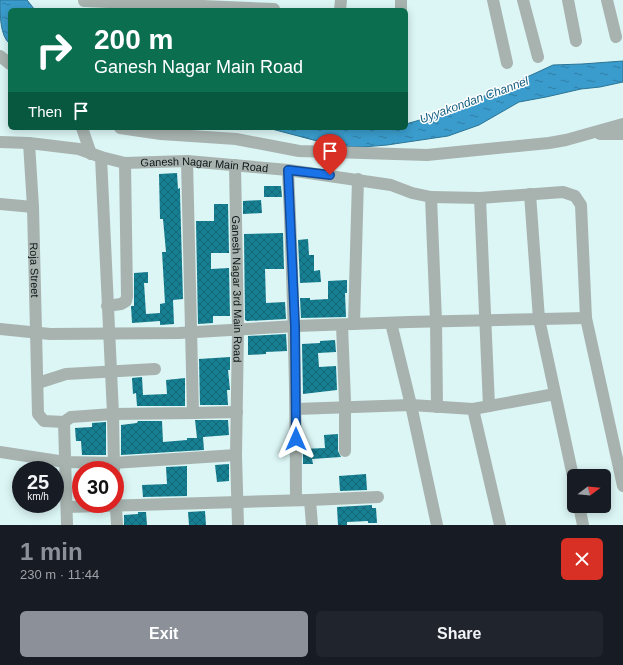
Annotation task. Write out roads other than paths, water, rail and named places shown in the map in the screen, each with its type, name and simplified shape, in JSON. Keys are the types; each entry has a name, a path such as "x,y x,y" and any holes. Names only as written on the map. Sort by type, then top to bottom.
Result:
{"street":[{"path":"493,0 507,63"},
{"path":"523,0 538,57"},
{"path":"568,0 576,41"},
{"path":"607,0 616,37"},
{"path":"84,4 173,8"},
{"path":"240,8 274,6"},
{"path":"0,56 8,62"},
{"path":"134,130 161,134 236,139 299,151 427,155 566,140 623,124"},
{"path":"83,130 96,155 109,334 113,414 113,461"},
{"path":"584,134 623,134"},
{"name":"Ganesh Nagar Main Road","path":"0,142 79,149 125,163 187,161 288,170 391,185 412,193 430,197 480,198 563,192 575,196 581,205 586,318"},
{"name":"Roja Street","path":"29,144 33,207 38,414 44,422 64,422"},
{"path":"187,161 193,413"},
{"path":"107,306 122,304 126,301 127,296 125,163"},
{"name":"Ganesh Nagar 3rd Main Road","path":"235,165 238,330 236,455 238,525"},
{"path":"288,170 295,326 296,500"},
{"path":"354,324 358,179"},
{"path":"530,194 539,319 571,469"},
{"path":"430,197 436,321 437,407"},
{"path":"480,198 489,406"},
{"path":"0,204 33,207"},
{"path":"0,329 36,333 191,333 295,326 586,318 623,486"},
{"path":"391,323 411,405 437,525"},
{"path":"342,325 345,451"},
{"path":"38,383 66,374 155,369"},
{"path":"296,409 411,405 473,409 555,394"},
{"path":"473,409 500,525"},
{"path":"67,525 64,422 72,417 113,414 237,412"},
{"path":"0,452 72,463"},
{"path":"124,465 236,455"},
{"path":"124,506 378,497"},
{"path":"310,500 312,525"},
{"path":"66,507 72,507"},
{"path":"116,513 117,525"},
{"path":"580,513 583,525"}],"water":[{"path":"0,0 27,0 33,8 8,8 8,41 2,31"},
{"path":"623,61 623,82 519,102 479,125 448,136 387,145 363,147 336,146 276,130 408,130 408,123 444,113 553,65"}],"water label":[{"name":"Uyyakondan Channel","path":"474,100"}]}
